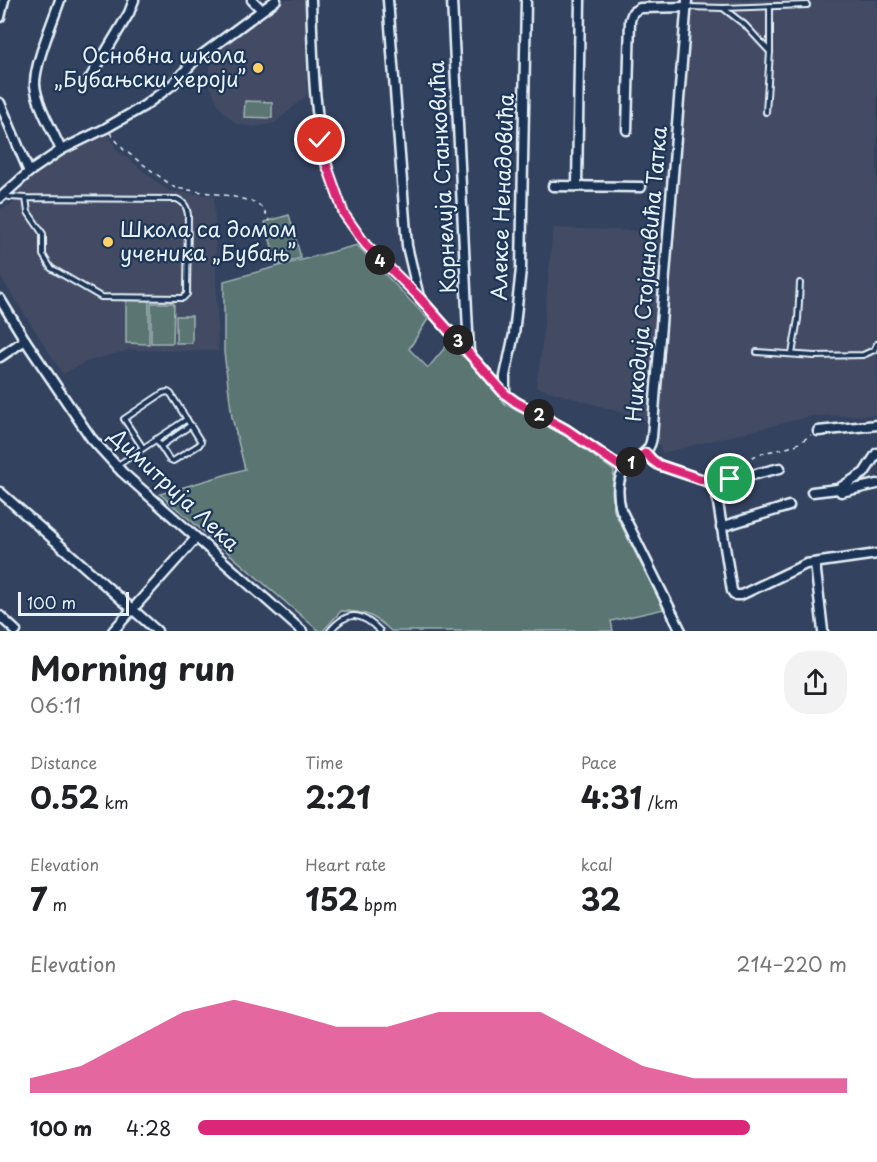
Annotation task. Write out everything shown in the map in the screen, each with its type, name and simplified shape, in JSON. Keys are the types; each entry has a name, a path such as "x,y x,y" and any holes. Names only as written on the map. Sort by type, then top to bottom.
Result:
{"street":[{"path":"0,17 4,0"},
{"path":"60,0 37,70 35,83 37,95 61,150"},
{"path":"89,80 129,13 134,0"},
{"path":"252,0 262,10"},
{"path":"3,195 29,172 61,150 144,106 172,85 195,60 276,0"},
{"path":"311,0 315,91 320,140 327,166"},
{"path":"388,0 407,246 419,297 505,394 567,430 624,469 618,490 621,510 681,631"},
{"name":"Корнелија Станковића","path":"452,0 469,352"},
{"name":"Алексе Ненадовића","path":"505,394 504,384 514,334 521,269 526,0"},
{"path":"577,186 580,0"},
{"path":"627,130 630,20 633,12 640,8 687,3"},
{"name":"Никодија Стојановића Татка","path":"624,469 646,453 652,437 687,3"},
{"path":"0,103 29,172"},
{"path":"554,186 641,187"},
{"name":"Димитрија Лека","path":"0,299 91,438 117,466 302,631"},
{"path":"0,357 25,340"},
{"path":"818,431 877,425"},
{"path":"646,453 659,465 715,484 780,468"},
{"path":"812,492 838,489 864,473 877,453"},
{"path":"715,484 732,591 735,595 741,595 795,568 815,562 877,554"},
{"path":"838,489 841,492 877,484"},
{"path":"0,492 157,631"},
{"path":"721,526 789,506"},
{"path":"113,631 196,538"},
{"path":"815,562 823,631"},
{"path":"0,616 16,631"}],"lane":[{"path":"687,3 723,8 807,5"},
{"path":"766,112 770,6"},
{"path":"723,8 745,25 770,52"},
{"path":"3,195 26,198 177,199 183,202 188,215 187,294 183,298 101,297 51,268 43,255 43,234 28,212 26,198"},
{"path":"792,354 798,319 800,283"},
{"path":"757,352 834,357 863,355 874,350 877,344"},
{"path":"142,448 124,419 168,392 200,438 199,445 173,461 156,439"},
{"path":"117,466 187,418"},
{"path":"161,446 191,425"},
{"path":"330,631 341,618 350,616 364,618 380,631"}],"path":[{"path":"106,128 124,150 175,188 231,196 257,203 270,221"},
{"path":"327,166 344,214 366,245 419,297"},
{"path":"730,479 748,460 767,450 790,447 818,431"}],"shaded area":[{"name":"Основна школа „Бубањски хероји”","path":"283,0 304,0 307,95 275,123 255,127 236,124 220,108 207,80 213,55"},
{"path":"681,0 877,0 877,415 811,416 662,453 650,421 536,387 553,228 645,231 646,219 665,219"},
{"name":"Школа са домом ученика „Бубањ”","path":"107,133 117,150 168,191 214,196 218,351 129,350 85,362 63,374 0,276 0,209 14,203 15,192 65,154"}],"green space":[{"path":"245,101 272,102 272,118 244,117"},
{"path":"289,215 301,258 277,265 265,222"},
{"path":"357,245 428,319 409,349 428,368 448,344 468,361 506,405 567,437 614,471 612,492 614,511 664,609 611,621 613,631 391,631 368,615 341,611 323,631 319,631 160,494 245,469 232,417 224,352 224,281"},
{"path":"126,299 149,299 149,344 126,343"},
{"path":"151,303 174,303 173,343 151,343"},
{"path":"176,316 192,316 192,343 176,343"}],"place":[{"name":"Основна школа „Бубањски хероји”","path":"258,68"},
{"name":"Школа са домом ученика „Бубањ”","path":"108,242"}],"route":[{"path":"320,140 344,214 366,245 419,297 505,394 567,430 624,469 646,453 659,465 715,484 730,479"}]}
